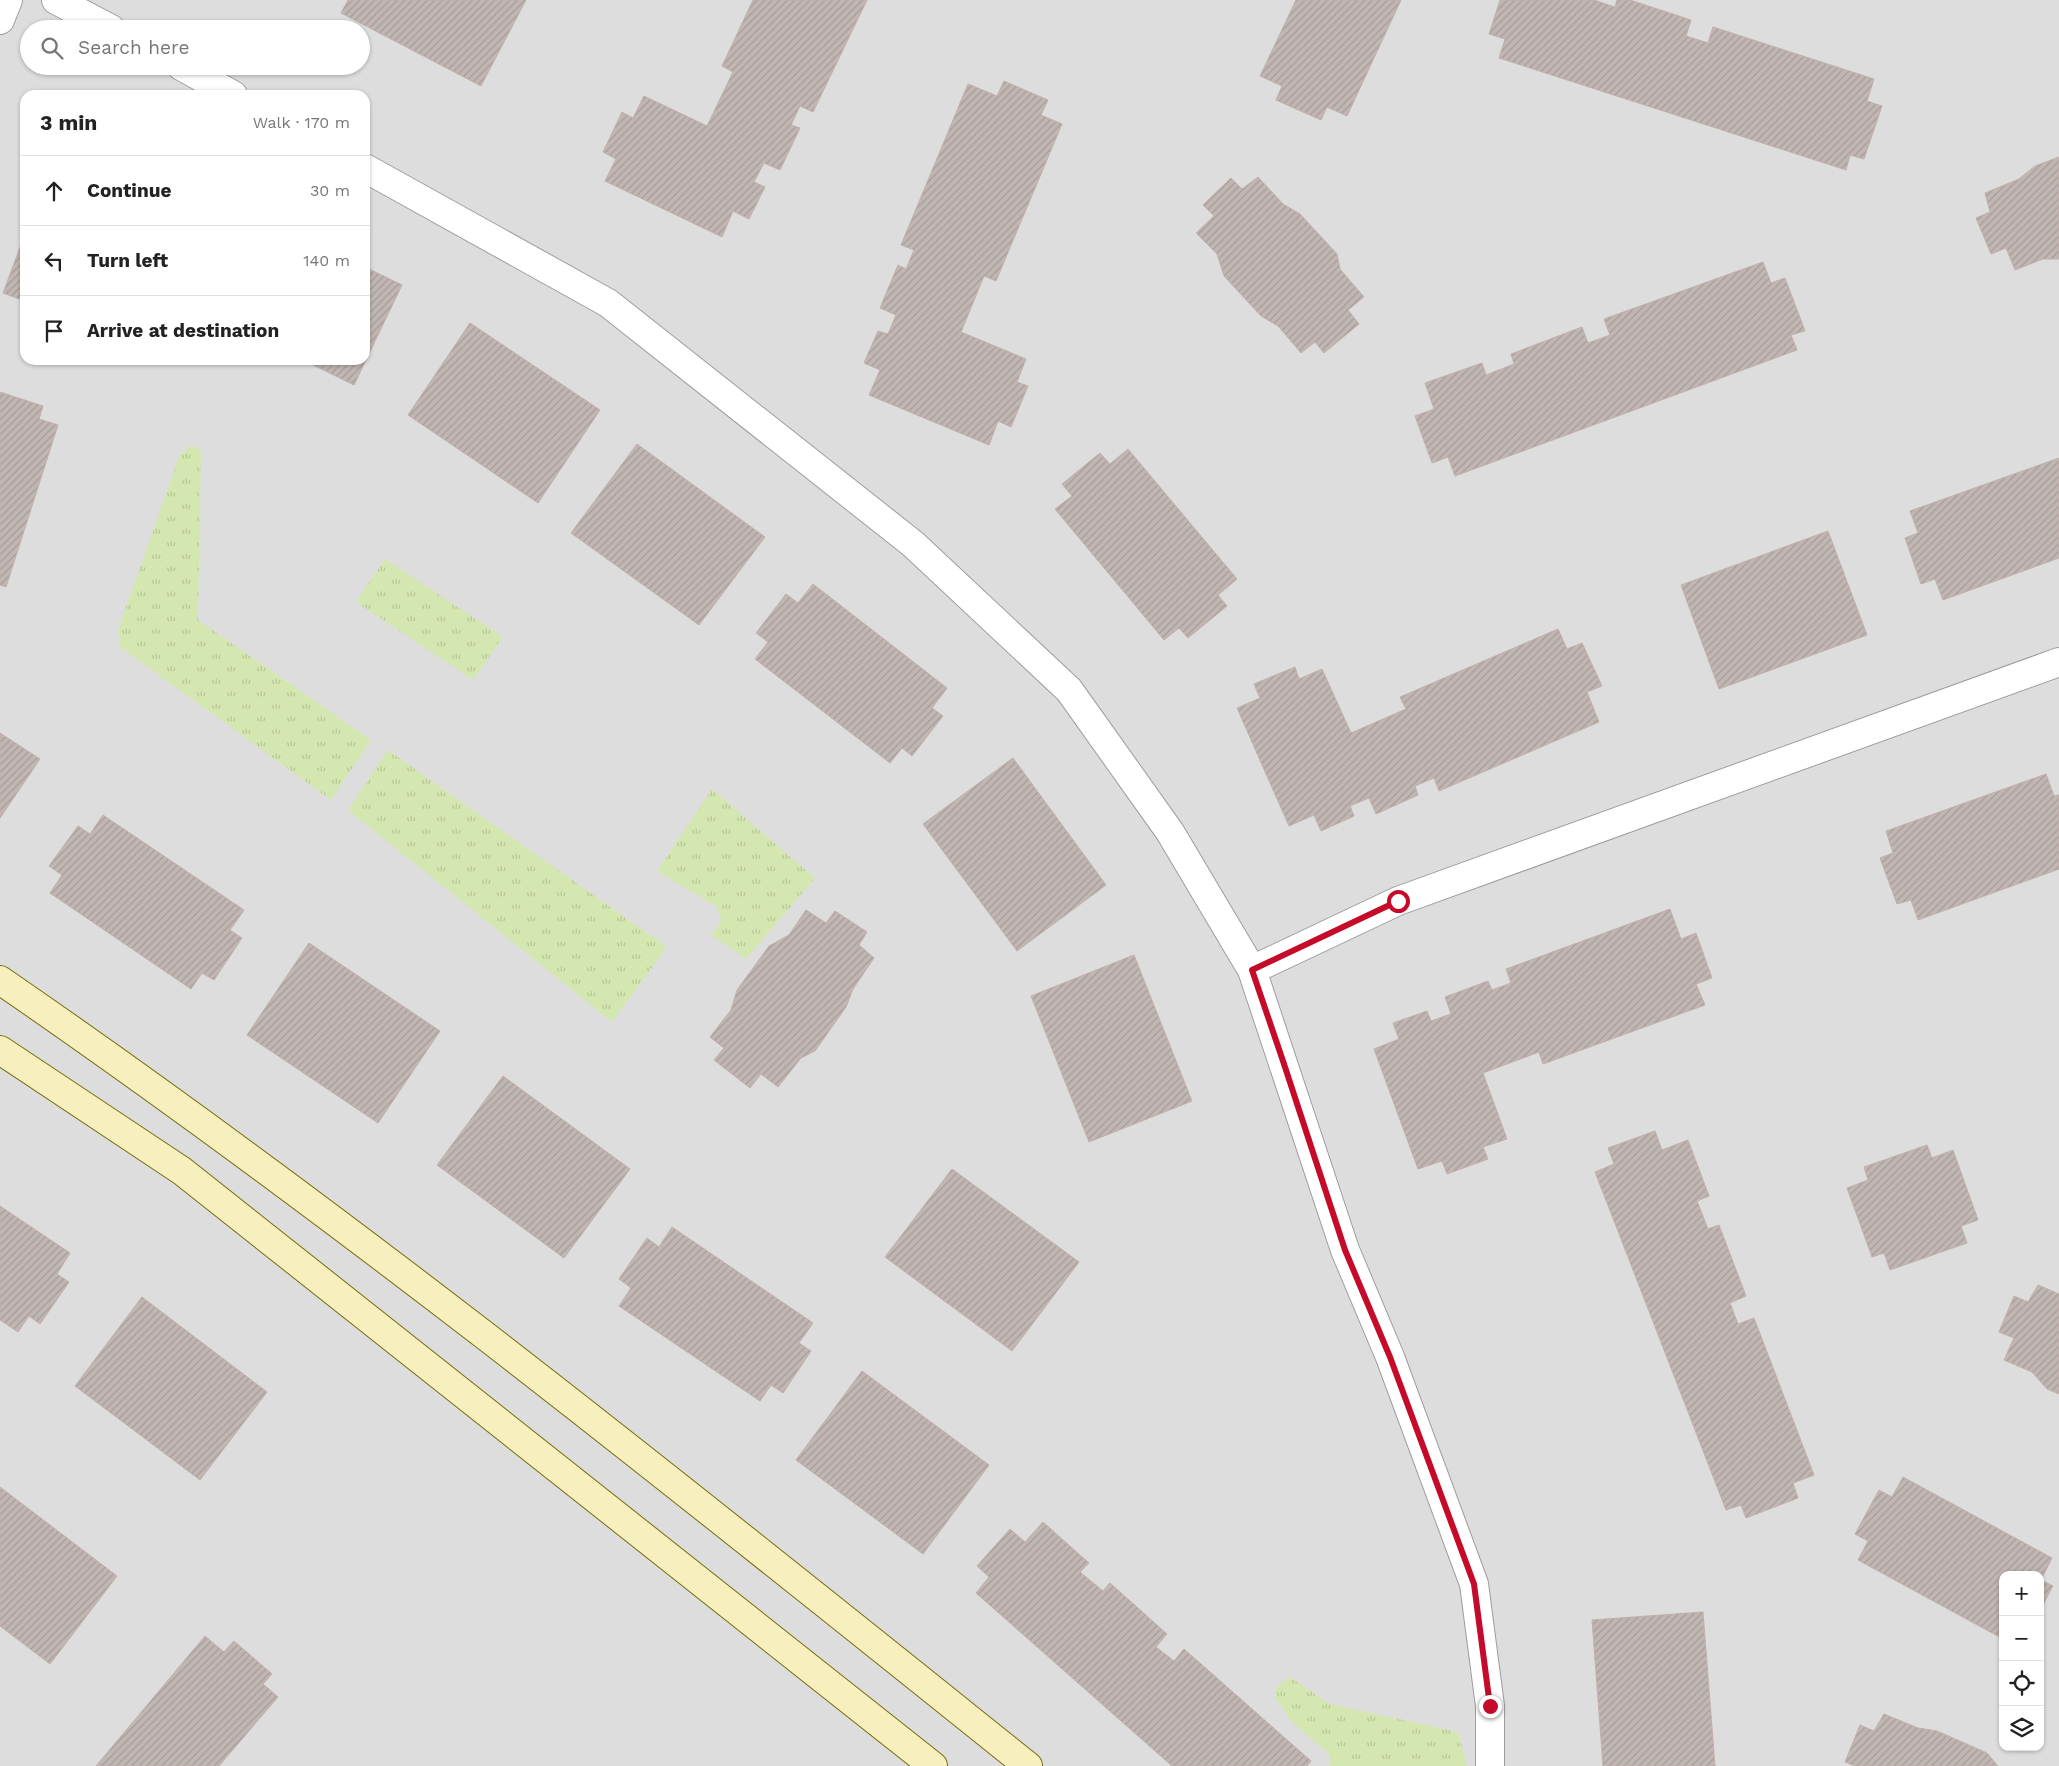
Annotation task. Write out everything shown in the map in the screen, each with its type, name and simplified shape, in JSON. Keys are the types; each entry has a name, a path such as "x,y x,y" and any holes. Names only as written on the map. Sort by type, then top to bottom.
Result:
{"street":[{"path":"0,20 8,0"},
{"path":"56,0 94,20"},
{"path":"197,75 224,90"},
{"path":"370,171 608,303 913,544 1069,690 1170,832 1252,970 1345,1250 1390,1357 1474,1584 1490,1706 1490,1766"},
{"path":"1252,970 1398,901 2059,662"},
{"path":"0,980 154,1087 353,1233 676,1483 1028,1766"},
{"path":"0,1050 182,1171 933,1766"}],"shaded area":[{"path":"0,0 2059,0 2059,1766 0,1766"}],"green space":[{"path":"191,446 201,450 198,620 371,740 331,800 120,647 118,630 180,454"},
{"path":"385,559 503,637 473,680 356,602"},
{"path":"388,750 667,947 612,1022 348,810"},
{"path":"712,789 815,878 746,959 711,935 721,922 717,907 657,871"},
{"path":"1290,1677 1330,1704 1458,1732 1467,1766 1330,1766 1330,1755 1292,1722 1276,1699 1276,1687"}],"building":[{"path":"348,0 526,0 481,86 370,28 370,20 354,20 341,13"},
{"path":"753,0 867,0 813,112 800,106 791,125 800,128 780,170 764,163 754,182 765,187 749,219 733,211 722,237 605,181 616,159 603,152 622,112 633,118 644,96 707,126 733,72 722,66"},
{"path":"1296,0 1401,0 1347,116 1327,107 1321,120 1276,100 1282,86 1260,76"},
{"path":"1500,0 1594,0 1615,7 1617,0 1630,0 1691,20 1686,36 1708,43 1713,27 1874,79 1867,101 1882,106 1864,159 1850,155 1846,170 1499,58 1505,39 1489,34"},
{"path":"1004,81 1048,100 1041,115 1062,124 996,281 984,276 961,332 1026,359 1017,382 1028,386 1011,427 998,421 989,445 869,395 880,370 864,363 878,331 888,334 896,315 880,308 898,265 906,269 914,250 901,245 968,84 997,96"},
{"path":"2059,157 2059,259 2043,259 2015,270 2006,248 1991,254 1976,218 1990,212 1985,193 2019,179 2035,166"},
{"path":"1258,177 1283,204 1300,214 1337,254 1340,269 1364,297 1348,310 1359,324 1324,353 1315,342 1301,353 1278,326 1261,316 1224,276 1217,254 1196,233 1214,216 1203,205 1231,178 1242,189"},
{"path":"20,247 20,299 3,293"},
{"path":"1763,262 1771,283 1785,278 1805,331 1791,335 1797,350 1455,476 1448,457 1432,463 1415,416 1434,409 1425,383 1482,363 1486,375 1514,364 1511,354 1582,327 1588,343 1610,335 1604,319"},
{"path":"370,269 402,285 370,352"},
{"path":"470,323 600,410 538,503 408,415"},
{"path":"313,365 364,365 354,385"},
{"path":"0,392 43,406 39,419 58,425 6,587 0,585"},
{"path":"637,444 765,537 699,625 571,533"},
{"path":"1128,449 1237,579 1218,595 1227,606 1188,638 1179,628 1164,640 1055,509 1072,496 1062,484 1100,453 1110,464"},
{"path":"2059,458 2059,558 1943,600 1935,579 1921,584 1905,538 1918,533 1910,511"},
{"path":"1828,531 1867,635 1719,689 1681,585"},
{"path":"813,584 947,688 932,708 943,716 912,756 902,748 890,763 755,659 768,642 756,633 786,594 798,603"},
{"path":"1558,629 1567,649 1582,643 1602,686 1587,692 1599,722 1439,791 1434,778 1415,786 1418,795 1376,814 1369,798 1350,806 1354,816 1321,831 1314,815 1289,826 1237,708 1260,698 1254,684 1295,667 1299,679 1322,669 1351,733 1406,709 1400,697"},
{"path":"0,733 40,759 0,818"},
{"path":"1013,758 1106,885 1017,951 923,824"},
{"path":"2046,774 2054,796 2059,795 2059,869 1918,920 1911,900 1897,904 1880,858 1893,853 1886,831"},
{"path":"103,815 244,910 230,930 242,938 214,980 202,973 191,989 50,893 62,875 49,866 78,826 90,834"},
{"path":"1670,909 1681,939 1696,933 1712,978 1696,984 1705,1005 1543,1064 1539,1052 1483,1073 1507,1139 1483,1147 1488,1159 1447,1174 1442,1161 1418,1169 1374,1049 1399,1039 1393,1023 1427,1011 1431,1021 1451,1014 1445,997 1488,981 1492,990 1511,983 1506,969"},
{"path":"806,910 826,923 835,911 867,932 859,945 874,958 853,989 846,1007 815,1051 801,1058 778,1087 761,1074 750,1088 714,1060 724,1048 710,1037 731,1010 737,990 769,946 789,935"},
{"path":"309,943 440,1031 378,1123 247,1035"},
{"path":"1134,955 1192,1101 1089,1142 1031,996"},
{"path":"503,1076 630,1169 564,1258 437,1165"},
{"path":"1655,1131 1662,1150 1688,1140 1709,1196 1697,1201 1708,1229 1719,1225 1746,1296 1730,1303 1738,1324 1754,1318 1814,1475 1793,1483 1798,1498 1746,1518 1741,1505 1726,1510 1595,1172 1614,1164 1608,1148"},
{"path":"1927,1145 1932,1158 1953,1150 1978,1220 1961,1226 1967,1243 1890,1270 1884,1253 1872,1257 1847,1188 1868,1180 1864,1167"},
{"path":"952,1169 1079,1262 1012,1351 885,1257"},
{"path":"0,1206 70,1253 57,1274 69,1282 40,1324 29,1316 18,1332 0,1320"},
{"path":"672,1227 813,1323 799,1343 811,1351 783,1393 771,1385 760,1401 619,1306 631,1288 619,1279 647,1238 659,1247"},
{"path":"2038,1285 2059,1294 2059,1394 2047,1389 2032,1372 2004,1360 2014,1338 1999,1332 2014,1296 2028,1302"},
{"path":"142,1297 267,1392 200,1480 75,1386"},
{"path":"862,1371 989,1465 923,1554 796,1460"},
{"path":"1903,1477 2052,1558 2044,1574 2044,1571 1999,1571 1999,1637 1858,1560 1868,1541 1855,1534 1879,1490 1892,1497"},
{"path":"0,1487 117,1576 50,1664 0,1626"},
{"path":"1043,1522 1089,1563 1080,1572 1103,1591 1110,1583 1167,1634 1156,1647 1174,1661 1184,1649 1311,1761 1307,1766 1172,1766 976,1593 989,1577 977,1566 1010,1529 1025,1542"},
{"path":"2044,1582 2053,1586 2044,1603"},
{"path":"1703,1612 1715,1766 1603,1766 1592,1620"},
{"path":"205,1636 224,1652 234,1641 272,1674 263,1684 278,1697 219,1766 96,1766"},
{"path":"1884,1714 1918,1728 1937,1731 1987,1753 1998,1766 1855,1766 1845,1762 1860,1725 1874,1731"}],"route":[{"path":"1398,901 1252,970 1345,1250 1390,1357 1474,1584 1490,1706"}]}
